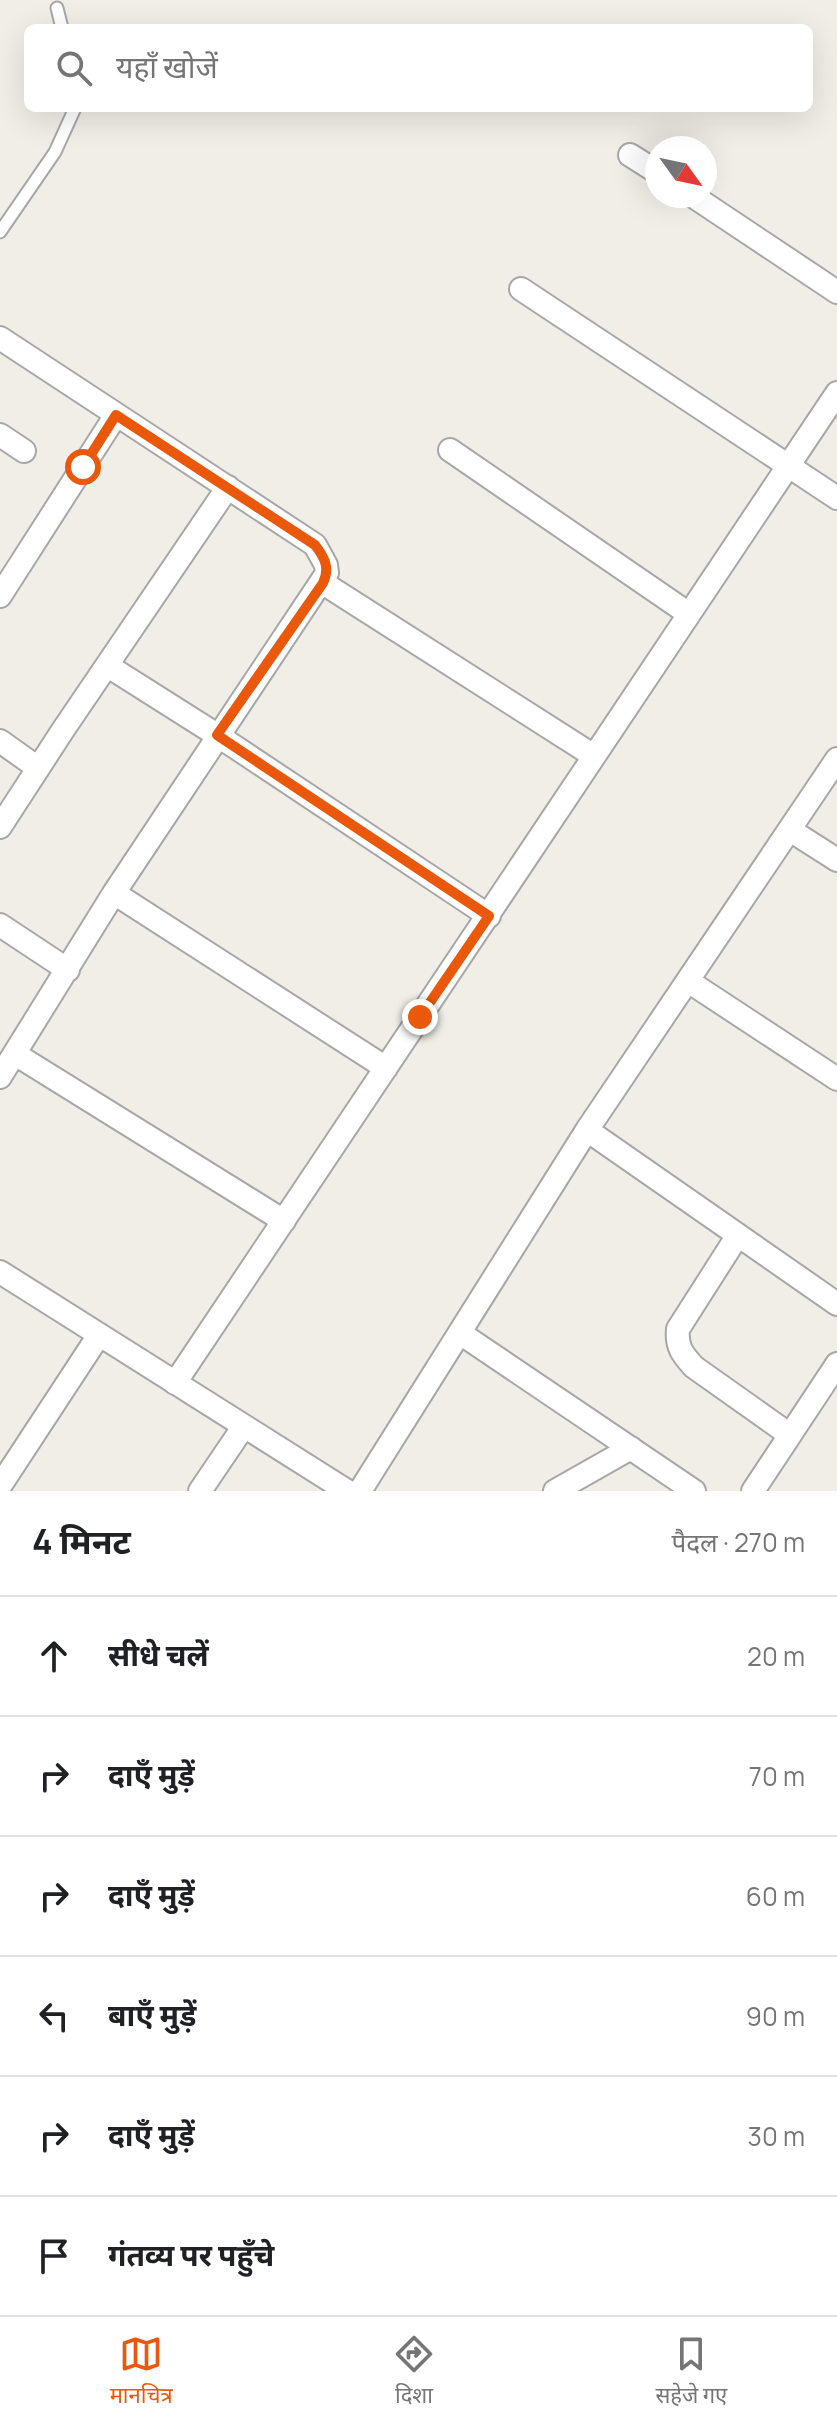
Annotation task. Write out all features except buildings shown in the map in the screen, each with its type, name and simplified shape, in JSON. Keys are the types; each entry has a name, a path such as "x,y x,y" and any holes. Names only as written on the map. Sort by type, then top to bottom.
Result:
{"street":[{"path":"630,155 645,164"},
{"path":"711,208 837,292"},
{"path":"521,289 837,498"},
{"path":"0,338 315,545 327,573 114,893 0,1076"},
{"path":"175,1383 837,393"},
{"path":"0,596 116,415"},
{"path":"0,435 24,451"},
{"path":"450,450 689,614"},
{"path":"0,827 228,487"},
{"path":"323,583 594,756"},
{"path":"108,666 489,916"},
{"path":"0,741 38,768"},
{"path":"360,1491 587,1130 837,759"},
{"path":"790,830 837,860"},
{"path":"114,893 386,1068"},
{"path":"0,925 68,970"},
{"path":"688,981 837,1079"},
{"path":"15,1054 284,1221"},
{"path":"587,1130 837,1304"},
{"path":"738,1235 678,1329 677,1341 681,1353 694,1367 790,1435"},
{"path":"0,1272 347,1491"},
{"path":"460,1333 694,1491"},
{"path":"0,1486 99,1335"},
{"path":"753,1491 837,1364"},
{"path":"200,1491 244,1426"},
{"path":"555,1491 631,1448"}],"lane":[{"path":"57,8 61,24"},
{"path":"0,232 55,152 73,112"}],"route":[{"path":"83,467 116,415 315,545 322,554 327,573 323,583 217,735 489,916 420,1017"}]}
